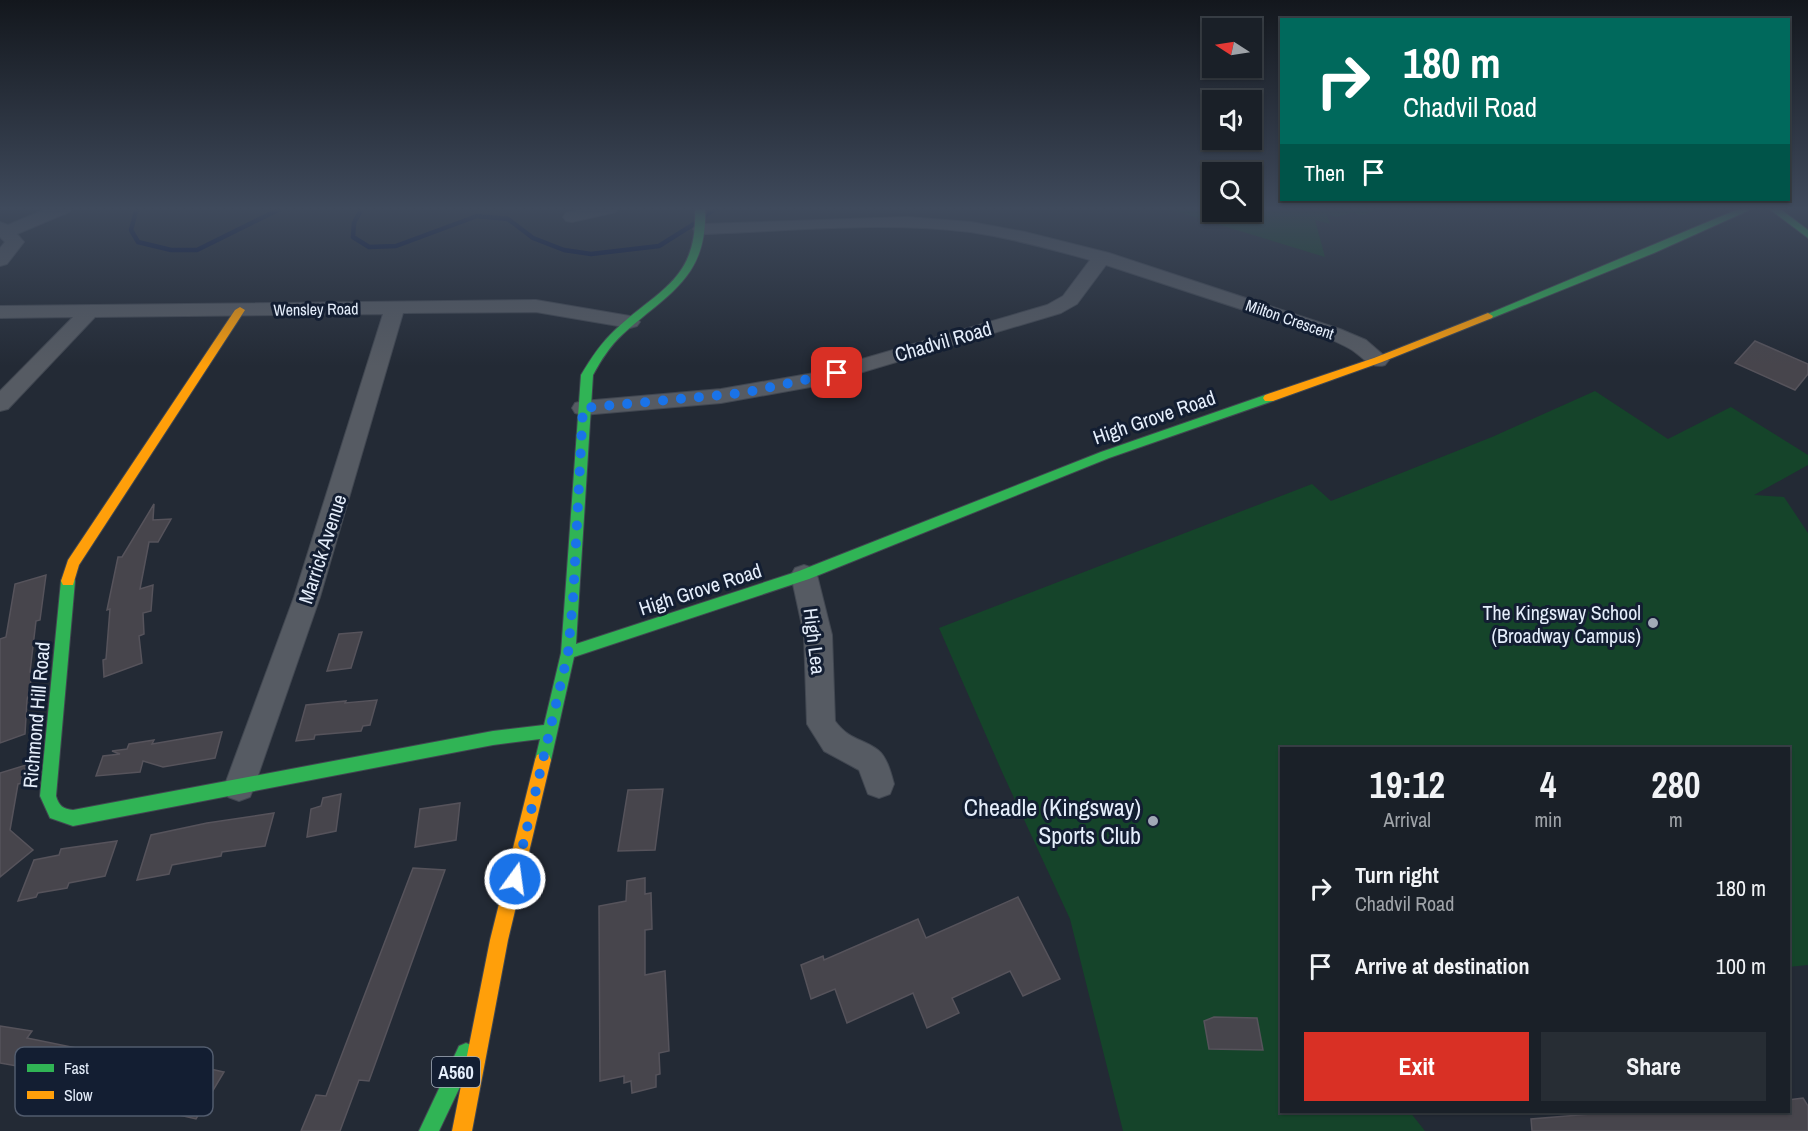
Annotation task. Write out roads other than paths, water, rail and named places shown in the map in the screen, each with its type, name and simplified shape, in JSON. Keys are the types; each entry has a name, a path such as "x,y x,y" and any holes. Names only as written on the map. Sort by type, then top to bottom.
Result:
{"street":[{"name":"A560","path":"462,1131 499,940 521,858 548,731 568,653 587,375 594,358 605,344 682,278 691,261"},
{"name":"Chadvil Road","path":"583,408 743,393 816,379 1054,309 1070,300 1099,261"},
{"name":"Milton Crescent","path":"1114,261 1334,333 1359,345 1378,360"},
{"name":"High Grove Road","path":"568,653 804,575 1105,454 1378,360 1627,261"},
{"name":"Wensley Road","path":"0,312 536,306 630,322"},
{"name":"Marrick Avenue","path":"239,787 307,597 395,308"},
{"name":"Richmond Hill Road","path":"240,310 73,564 68,580 48,796 52,811 58,816 73,818 493,738 548,731"},
{"path":"0,404 90,312"},
{"name":"High Lea","path":"804,575 818,635 821,724 827,735 841,747 865,756 875,770 879,784"},
{"name":"A560","path":"429,1131 485,1014"}],"place":[{"name":"The Kingsway School (Broadway Campus)","path":"1653,623"},
{"name":"Cheadle (Kingsway) Sports Club","path":"1153,821"}]}
